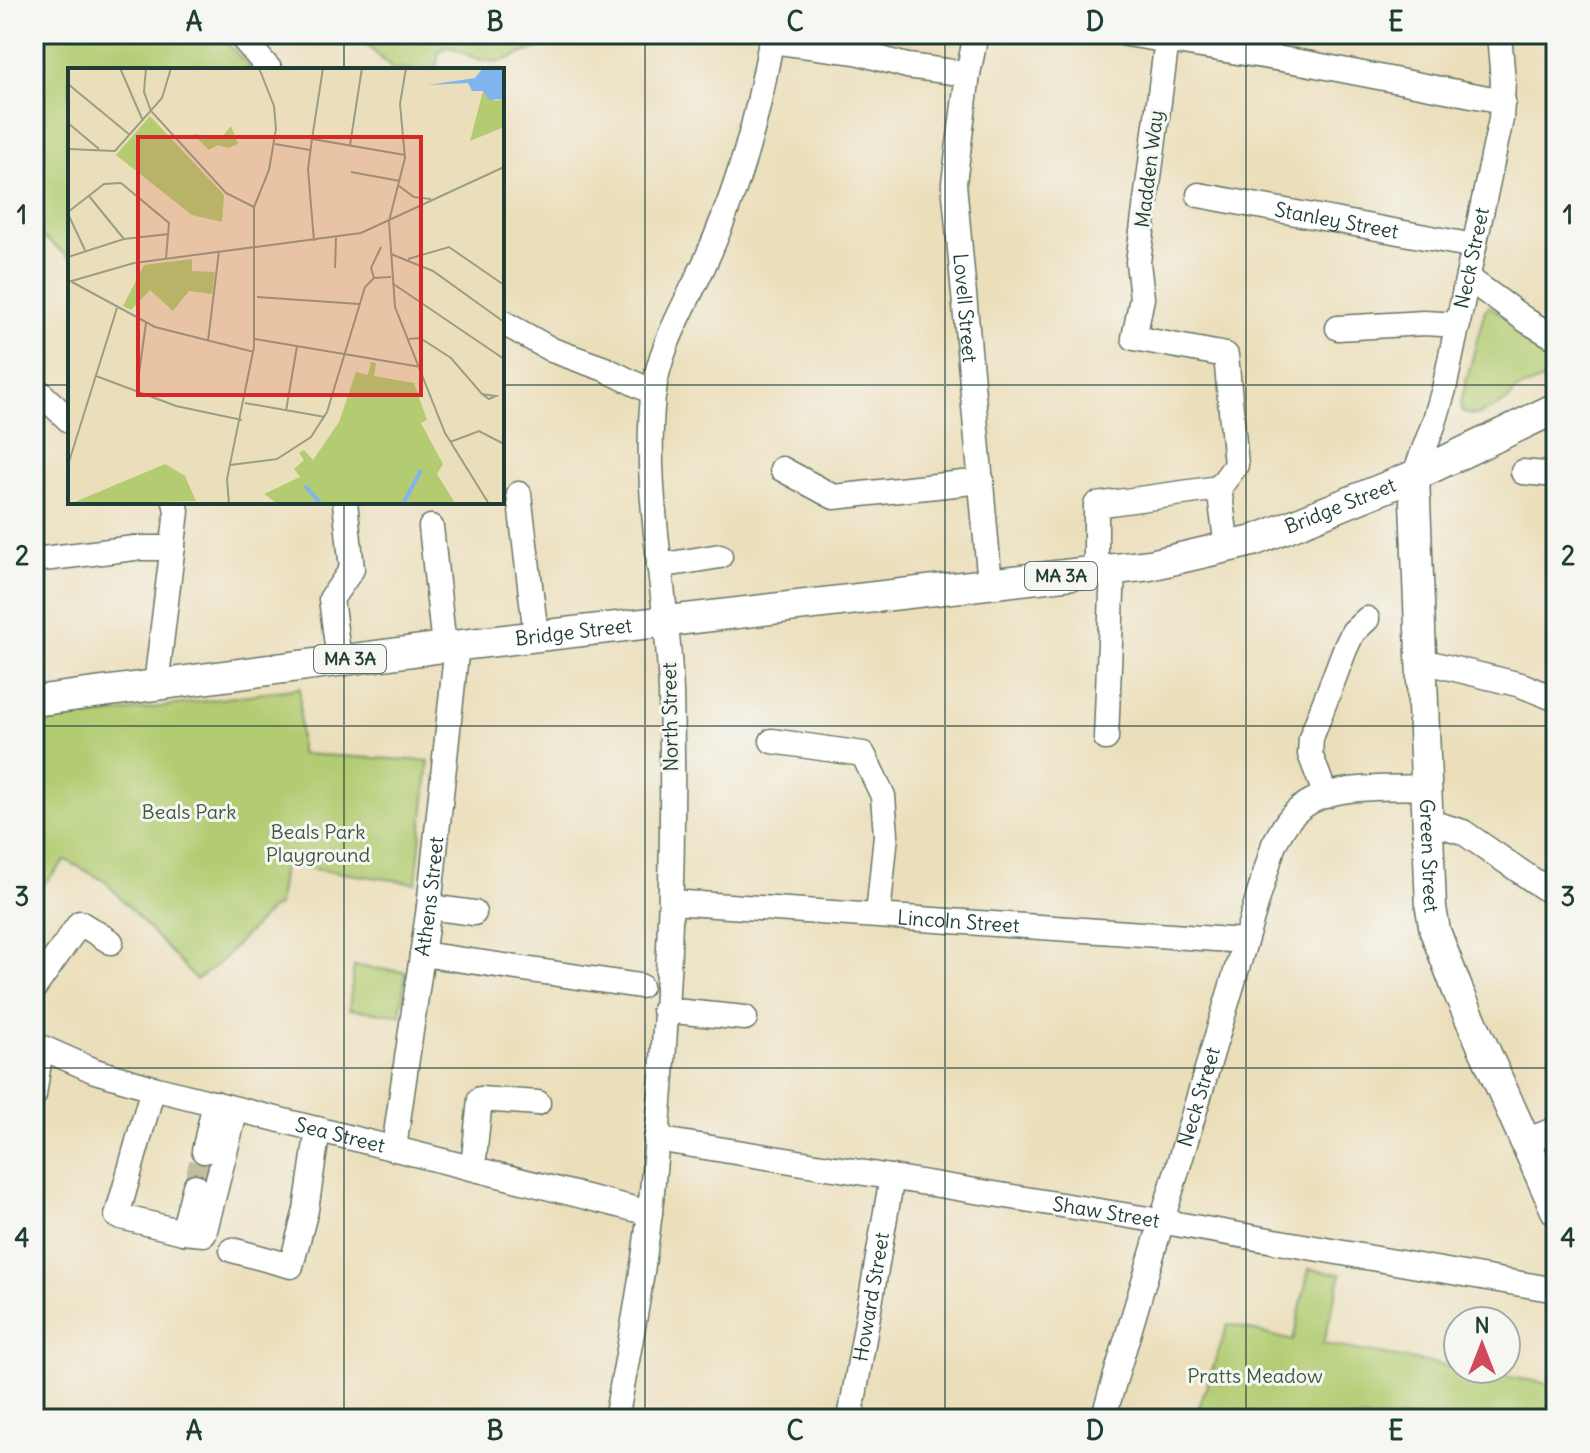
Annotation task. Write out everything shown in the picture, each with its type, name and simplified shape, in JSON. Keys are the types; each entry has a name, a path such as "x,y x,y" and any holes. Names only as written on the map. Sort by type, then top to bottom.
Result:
{"main road":[{"name":"Bridge Street","path":"34,701 536,635 1150,565 1253,541 1414,476 1556,408"},
{"name":"Green Street","path":"1414,476 1429,887 1435,931 1458,991 1556,1210"}],"street":[{"path":"239,34 268,68"},
{"name":"Lovell Street","path":"976,34 954,183 990,584"},
{"path":"1127,34 1167,40 1193,39 1503,101"},
{"name":"Neck Street","path":"1414,476 1434,423 1469,279 1503,101 1499,34"},
{"path":"771,38 856,52 907,66 968,74"},
{"name":"North Street","path":"616,1419 650,1213 671,902 671,707 667,622 654,519 654,393 662,355 737,186 757,112 771,38"},
{"name":"Madden Way","path":"1167,40 1138,262 1142,298 1134,338 1226,355 1236,465 1219,488"},
{"name":"Stanley Street","path":"1199,195 1474,246"},
{"path":"1469,279 1556,338"},
{"path":"504,323 552,350 605,369 654,393"},
{"path":"1338,328 1424,323 1458,325"},
{"path":"34,387 68,419"},
{"path":"782,469 834,497 982,481"},
{"path":"1523,472 1556,475"},
{"path":"1106,738 1105,570 1096,505 1219,488 1227,547"},
{"path":"519,494 536,635"},
{"path":"156,685 175,504"},
{"path":"339,660 331,599 352,569 345,504"},
{"name":"Athens Street","path":"394,1148 429,907 450,646 431,527"},
{"path":"34,560 135,548 173,548"},
{"path":"659,566 720,556"},
{"path":"1326,796 1310,754 1311,738 1353,632 1367,619"},
{"path":"1422,661 1521,685 1556,699"},
{"path":"1521,685 1556,678"},
{"path":"772,741 863,754 883,796 886,835 878,915"},
{"name":"Neck Street","path":"1103,1419 1274,844 1292,816 1307,804 1326,796 1361,789 1426,787"},
{"path":"1427,821 1463,832 1556,896"},
{"name":"Lincoln Street","path":"671,902 1245,941"},
{"path":"429,907 474,913"},
{"path":"34,988 80,923 111,942"},
{"path":"422,954 640,986"},
{"path":"664,1010 745,1018"},
{"path":"34,1095 37,1046"},
{"name":"Sea Street","path":"37,1046 95,1071 153,1088 650,1213"},
{"path":"153,1088 117,1216 204,1234 226,1106"},
{"path":"473,1168 480,1099 538,1103"},
{"path":"204,1151 226,1106"},
{"path":"232,1250 291,1266 306,1210 318,1129"},
{"path":"1526,1141 1556,1129"},
{"name":"Shaw Street","path":"656,1139 1556,1290"},
{"name":"Howard Street","path":"850,1419 892,1177"},
{"path":"183,1232 195,1186"}],"green space":[{"path":"34,34 219,34 250,68 68,68 68,256 34,230"},
{"path":"356,34 558,34 560,40 499,62 480,60 447,46 439,52 436,68 391,68"},
{"path":"1489,306 1556,349 1556,375 1516,390 1508,401 1478,415 1468,414 1462,411 1461,401 1485,310"},
{"name":"Beals Park","path":"300,688 300,754 429,761 416,883 283,865 278,906 271,909 217,965 196,980 105,881 66,860 34,894 34,724"},
{"path":"354,966 406,972 400,1015 349,1009"},
{"name":"Pratts Meadow","path":"1309,1269 1341,1274 1323,1344 1442,1365 1442,1385 1522,1385 1522,1379 1550,1384 1556,1402 1556,1419 1195,1419 1228,1324 1293,1341"}],"tunnel":[{"path":"195,1186 204,1151"}],"park label":[{"name":"Beals Park Playground","path":"318,844"}]}
